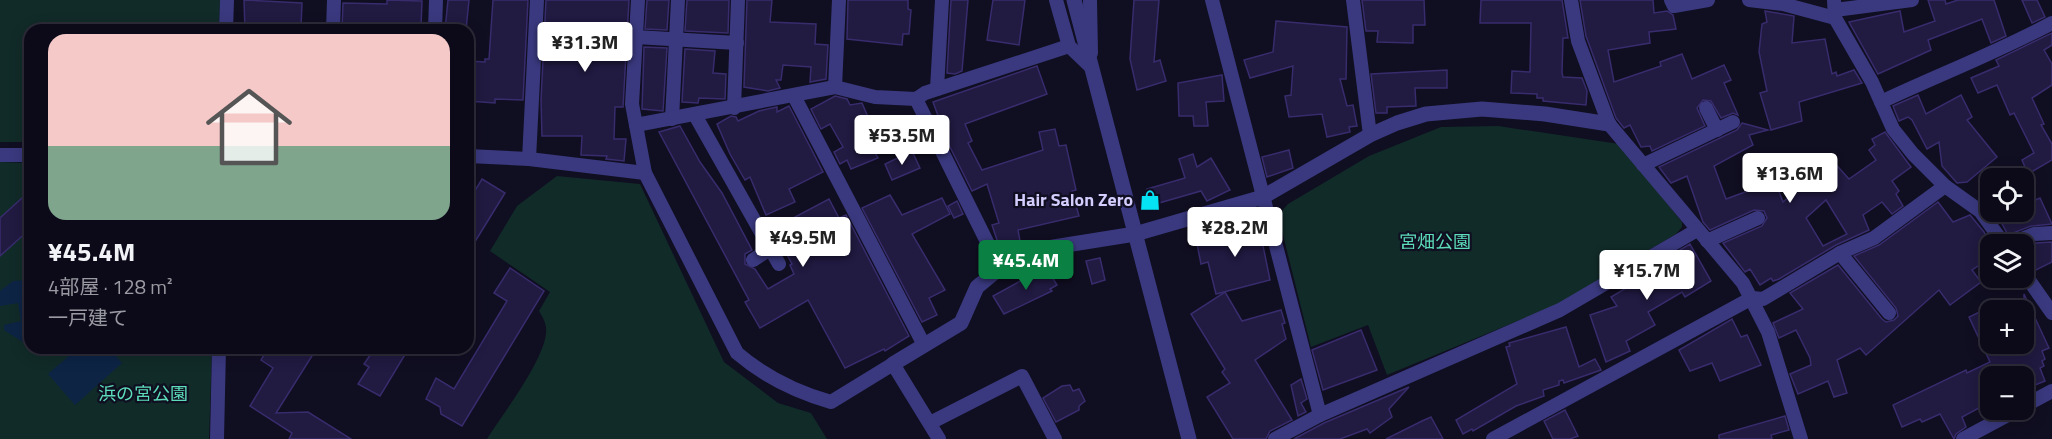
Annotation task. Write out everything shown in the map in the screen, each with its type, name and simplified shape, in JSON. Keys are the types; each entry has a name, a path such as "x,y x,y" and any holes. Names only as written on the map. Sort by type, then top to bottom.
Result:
{"street":[{"path":"226,24 227,0"},
{"path":"333,24 334,0"},
{"path":"435,24 436,0"},
{"path":"529,159 537,0"},
{"path":"638,0 632,104 645,174 737,353 758,371 802,394 831,402 961,323 976,286 1000,268 1035,250 1135,234 1263,197 1370,135 1426,114 1455,109 1513,111 1609,124"},
{"path":"672,119 678,0"},
{"path":"734,108 738,0"},
{"path":"835,87 839,0"},
{"path":"937,89 942,0"},
{"path":"1056,0 1069,46 1091,67"},
{"path":"1090,0 1091,67"},
{"path":"1212,0 1320,415"},
{"path":"1353,0 1370,135"},
{"path":"1571,0 1578,41 1609,124 1743,283 1768,332 1801,439"},
{"path":"1671,0 1674,6 1708,0"},
{"path":"1749,0 1835,9 1912,0"},
{"path":"1076,7 1189,439"},
{"path":"1835,9 1893,129 1913,154 1945,186 1980,211 1997,234"},
{"path":"1881,102 1961,64 2002,50 2052,23"},
{"path":"636,37 736,43"},
{"path":"636,125 835,87 875,97 916,99 937,89 1069,46"},
{"path":"794,96 924,345"},
{"path":"916,99 1000,268"},
{"path":"1706,108 1717,130"},
{"path":"695,115 779,264"},
{"path":"1642,165 1733,122"},
{"path":"0,155 24,155"},
{"path":"474,156 529,159 645,174"},
{"path":"1493,439 1752,298 1763,299 1840,253 1874,238 1945,186"},
{"path":"1707,241 1758,218"},
{"path":"1275,439 1320,415 1560,310 1697,230"},
{"path":"2034,234 2052,233"},
{"path":"753,260 770,249"},
{"path":"1840,253 1889,313"},
{"path":"2034,287 2052,313"},
{"path":"217,439 219,354"},
{"path":"893,364 939,439"},
{"path":"930,423 1022,376 1055,439"},
{"path":"2034,400 2052,390"},
{"path":"1963,439 1998,420"}],"green space":[{"path":"0,0 220,0 219,24 24,24 24,142 0,142"},
{"name":"宮畑公園","path":"1498,126 1619,144 1682,222 1682,227 1676,234 1559,304 1387,375 1368,325 1311,347 1278,215 1288,204 1369,156 1441,127"},
{"name":"浜の宮公園","path":"0,162 24,163 24,354 212,354 209,439 0,439"},
{"path":"557,176 640,184 724,362 778,403 811,413 827,439 487,439 531,372 544,344 546,330 539,311 550,292 490,251 517,206"}],"water":[{"path":"24,280 24,342 4,330 4,325 21,321 18,303 0,306 0,291 13,281"},
{"path":"71,354 114,354 122,363 75,405 48,374"}],"building":[{"path":"244,0 302,3 301,24 245,24"},
{"path":"387,0 422,1 421,24 342,24 343,3 387,4"},
{"path":"448,0 469,0 467,24 446,24"},
{"path":"493,0 528,0 523,100 495,99 495,103 474,101 474,61 485,62 485,59 489,59"},
{"path":"546,0 629,0 623,107 615,107 614,139 626,139 624,161 606,159 607,156 581,155 582,136 542,136 541,100"},
{"path":"647,0 669,0 667,30 645,29"},
{"path":"687,0 729,0 728,33 685,31"},
{"path":"747,0 772,0 770,22 816,24 815,44 828,45 826,79 810,82 811,67 783,65 781,80 776,80 780,88 768,91 744,87"},
{"path":"848,0 908,0 908,9 911,10 909,34 903,34 902,45 847,39"},
{"path":"951,0 968,0 962,71 955,74 947,73"},
{"path":"993,0 1025,0 1019,45 987,40"},
{"path":"1134,0 1159,0 1154,62 1160,60 1166,81 1137,90 1130,59"},
{"path":"1362,0 1424,0 1425,25 1413,25 1413,43 1377,42 1378,31 1366,31"},
{"path":"1481,0 1562,0 1568,38 1563,38 1562,73 1563,77 1582,78 1587,91 1586,105 1543,101 1543,98 1537,98 1537,94 1511,93 1512,71 1530,72 1531,23 1480,23"},
{"path":"1580,0 1653,0 1654,13 1667,11 1673,15 1676,29 1649,32 1650,43 1608,50 1614,82 1661,66 1660,62 1682,54 1692,79 1724,65 1731,80 1724,83 1738,115 1733,113 1721,118 1711,101 1703,100 1697,108 1705,126 1652,151 1650,146 1641,147 1630,125 1624,128 1616,118 1586,36"},
{"path":"1928,0 1945,0 1946,4 1958,0 1994,0 2006,36 1991,43 1982,19 1928,40 1931,50 1878,74 1849,22 1900,11 1904,32 1935,21"},
{"path":"2022,0 2037,0 2045,17 2032,23"},
{"path":"1765,11 1794,16 1792,43 1825,39 1832,74 1836,72 1837,76 1854,70 1862,83 1799,102 1802,121 1771,130 1760,93 1767,91 1759,52 1762,24 1767,22"},
{"path":"1276,21 1347,27 1346,79 1340,79 1347,106 1353,105 1357,126 1349,127 1350,132 1327,137 1322,114 1289,117 1285,96 1291,95 1293,66 1250,78 1244,60 1273,52"},
{"path":"2052,33 2052,45 2044,50 2052,64 2052,85 2032,98 2044,124 2041,125 2052,144 2052,160 2034,170 2034,168 2025,168 2022,160 2034,153 2014,113 2010,115 1997,85 1978,93 1971,78 1999,66 1996,60"},
{"path":"644,47 667,48 663,111 642,109"},
{"path":"685,49 715,51 713,73 726,74 725,99 699,98 698,103 682,102"},
{"path":"1037,66 1047,94 965,124 972,141 968,143 982,170 1043,150 1039,132 1055,129 1059,146 1066,145 1076,190 1072,191 1079,216 1018,230 1020,241 999,246 992,225 999,223 987,184 972,191 948,143 933,102"},
{"path":"1447,70 1447,88 1415,88 1416,106 1387,107 1387,113 1376,113 1371,74"},
{"path":"1222,75 1224,101 1206,102 1208,126 1194,126 1193,116 1179,116 1178,83"},
{"path":"1918,95 1926,114 1961,95 1972,117 1967,120 1997,157 1984,168 1980,168 1980,171 1967,182 1957,183 1942,166 1939,142 1927,149 1912,120 1908,117 1899,121 1893,106"},
{"path":"835,96 847,99 850,105 862,103 868,117 858,123 878,158 851,169 847,160 840,164 834,152 843,147 830,124 821,129 811,109"},
{"path":"789,106 823,172 789,189 795,202 766,215 750,177 745,180 717,124 731,116 736,117 738,121 759,111 777,107 777,112"},
{"path":"1742,123 1768,130 1749,135 1753,145 1714,166 1726,199 1775,181 1783,202 1831,159 1849,179 1876,160 1869,150 1875,145 1872,139 1885,132 1911,167 1892,181 1899,191 1896,194 1903,206 1892,214 1882,202 1863,215 1869,230 1836,245 1779,279 1773,281 1771,278 1760,285 1750,269 1745,272 1723,243 1762,226 1767,218 1764,211 1754,210 1710,230 1703,222 1687,176 1671,183 1659,167 1737,130","holes":["1826,200 1847,234 1823,246 1806,218"]},
{"path":"680,126 700,162 722,193 752,250 745,254 745,264 755,269 768,289 794,274 790,265 792,264 779,240 799,230 793,218 829,199 839,218 846,215 909,336 885,351 884,349 845,368 808,300 760,328 745,302 749,300 659,132"},
{"path":"1289,150 1293,168 1267,177 1262,157"},
{"path":"912,151 920,168 892,180 885,164"},
{"path":"1193,154 1197,167 1211,158 1230,190 1207,201 1201,191 1152,205 1147,189 1185,178 1179,159"},
{"path":"482,179 505,193 474,243 474,192"},
{"path":"890,195 902,215 942,198 950,214 912,234 945,290 929,298 937,315 922,322 862,208"},
{"path":"22,198 24,200 24,234 0,256 0,218"},
{"path":"2040,198 2052,224 2031,226 2007,234 2001,222 2034,222 2034,201"},
{"path":"957,201 963,214 954,218 948,206"},
{"path":"1938,202 1953,222 1970,215 1984,232 1985,234 1980,234 1980,265 1972,270 1980,283 1950,305 1939,290 1866,355 1860,348 1837,360 1847,393 1834,397 1828,381 1798,394 1790,374 1811,365 1810,358 1796,330 1779,338 1773,323 1803,309 1790,293 1838,265 1882,319 1886,322 1894,320 1898,316 1896,308 1854,256 1879,245"},
{"path":"1258,221 1270,280 1216,294 1208,262 1201,264 1196,239 1237,230 1236,227"},
{"path":"2052,242 2052,262 2034,271 2034,244"},
{"path":"1690,244 1711,281 1685,297 1682,292 1648,312 1655,325 1626,341 1630,351 1606,362 1590,315 1617,306 1611,297 1670,262 1668,257"},
{"path":"1100,258 1105,280 1092,284 1086,261"},
{"path":"1046,267 1057,285 1050,289 1052,291 1004,314 993,296"},
{"path":"510,268 544,291 462,426 441,414 440,407 426,399 436,378 454,389 507,301 494,293"},
{"path":"1225,292 1242,321 1281,310 1285,323 1282,324 1286,339 1255,360 1292,420 1270,431 1266,439 1233,439 1207,397 1230,383 1222,372 1225,369 1191,314"},
{"path":"1980,312 1980,341 1969,317"},
{"path":"2034,316 2049,348 2042,351 2045,359 2042,361 2044,366 2040,368 2045,381 2034,385 2034,366 1982,366 1990,362 1986,354 2034,354"},
{"path":"1732,319 1741,337 1747,335 1761,365 1720,381 1712,363 1690,371 1679,350"},
{"path":"1566,327 1579,367 1595,359 1601,370 1564,383 1563,380 1559,381 1559,385 1543,390 1544,396 1516,406 1473,431 1472,429 1463,434 1456,420 1517,384 1506,347 1510,346 1509,343"},
{"path":"1361,330 1377,370 1323,390 1312,350"},
{"path":"264,354 313,354 276,413 308,412 351,439 289,439 292,433 250,406 273,368 261,360"},
{"path":"371,354 405,354 380,396 358,384 369,367 364,364"},
{"path":"1980,367 1980,407 1962,417 1966,427 1956,434 1954,439 1940,414 1902,427 1893,405 1966,370 1967,373"},
{"path":"1301,379 1307,399 1301,403 1306,412 1298,416 1291,385"},
{"path":"1070,385 1073,391 1079,389 1085,401 1079,406 1079,410 1056,422 1043,398 1062,386"},
{"path":"1409,387 1389,409 1392,417 1370,433 1367,429 1340,439 1294,439 1324,423"},
{"path":"1565,410 1578,436 1570,439 1553,439 1544,421"},
{"path":"1785,416 1789,430 1771,435 1772,439 1719,439 1719,435"},
{"path":"1431,417 1443,439 1386,439 1422,421"}],"place":[{"name":"Hair Salon Zero","path":"1150,200"}]}
